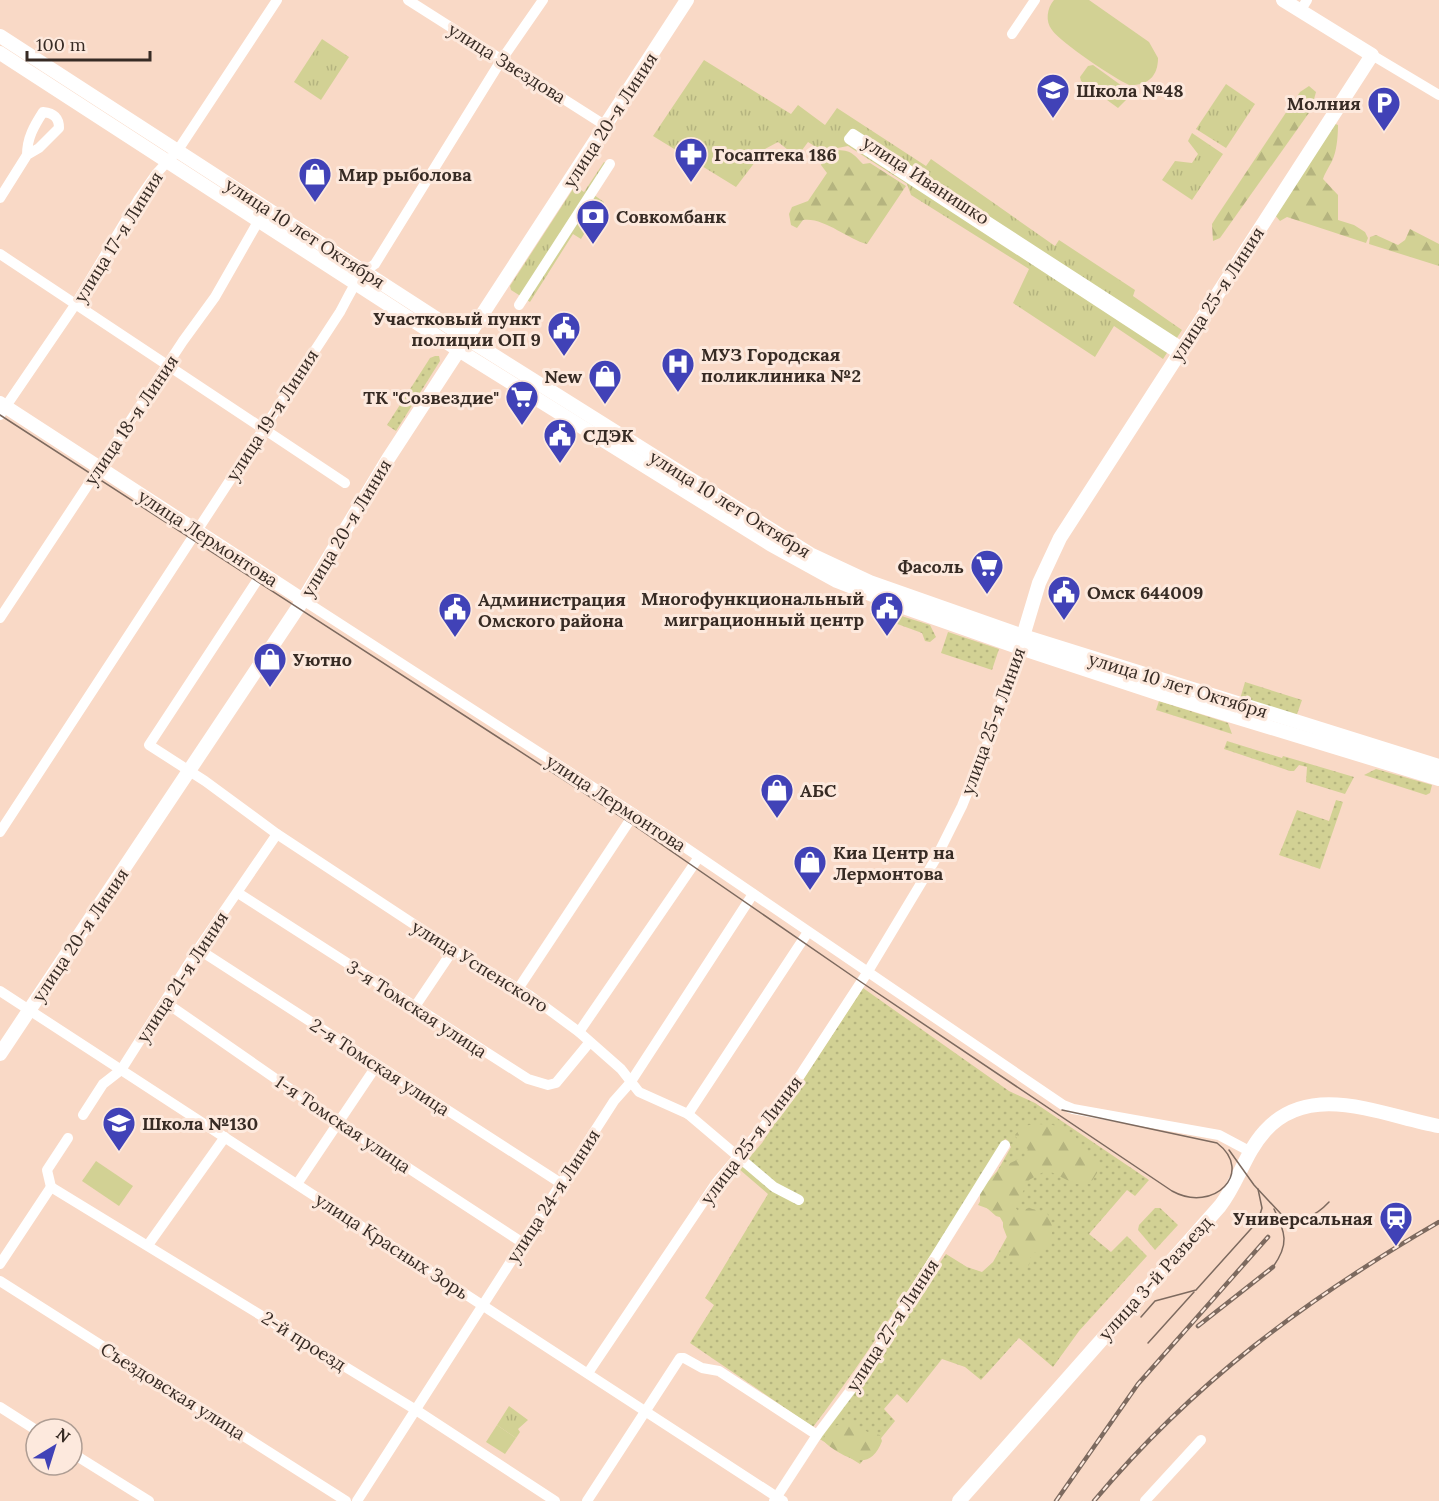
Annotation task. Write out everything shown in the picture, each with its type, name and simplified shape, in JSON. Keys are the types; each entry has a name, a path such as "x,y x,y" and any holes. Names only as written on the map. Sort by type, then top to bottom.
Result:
{"main road":[{"name":"улица 20-я Линия","path":"0,1054 303,600 377,477 687,0"},
{"path":"1283,0 1304,5 1372,55"},
{"name":"улица 10 лет Октября","path":"0,36 178,150 360,277 805,564 883,600 1439,766"},
{"name":"улица 10 лет Октября","path":"0,53 259,220 360,277"},
{"name":"улица 25-я Линия","path":"1021,642 1039,583 1060,538 1372,55"},
{"name":"улица Лермонтова","path":"2,408 99,467 303,600"},
{"name":"улица 10 лет Октября","path":"1021,642 1160,694 1439,779"},
{"name":"улица 3-й Разъезд","path":"959,1501 1220,1206 1237,1182 1251,1152 1265,1131 1281,1117 1296,1110 1317,1105 1364,1107 1439,1126"}],"street":[{"name":"улица 17-я Линия","path":"2,408 75,305 138,200 178,150 277,0"},
{"name":"улица Звездова","path":"408,0 606,126"},
{"name":"улица 19-я Линия","path":"0,832 340,312 360,277 375,264 502,59 543,0"},
{"path":"1012,34 1035,0"},
{"path":"1372,55 1439,95"},
{"name":"улица Иванишко","path":"853,134 1180,350 849,139 853,134"},
{"path":"0,198 27,155"},
{"path":"519,305 610,164"},
{"name":"улица 18-я Линия","path":"0,618 215,297 259,220"},
{"path":"0,254 345,483"},
{"name":"улица Успенского","path":"262,573 149,745 277,834 453,950 518,989 579,1032 645,1095 688,1114 774,1187 799,1200"},
{"name":"улица Лермонтова","path":"303,600 699,857 1063,1105 1073,1109 1219,1135 1251,1152"},
{"name":"улица 25-я Линия","path":"588,1373 717,1183 778,1109 867,973 946,839 992,732 1021,642"},
{"path":"518,989 634,814"},
{"name":"улица 21-я Линия","path":"83,1115 104,1084 122,1070 198,949 277,834"},
{"path":"579,1032 699,857"},
{"name":"3-я Томская улица","path":"238,893 414,1008 539,1084 556,1083 589,1043"},
{"name":"улица 24-я Линия","path":"357,1501 614,1101 630,1083 753,894"},
{"path":"688,1114 808,932"},
{"name":"2-я Томская улица","path":"198,949 562,1184"},
{"path":"414,1008 453,950"},
{"name":"улица Красных Зорь","path":"0,991 588,1373 778,1500"},
{"name":"1-я Томская улица","path":"165,1002 338,1122 523,1243"},
{"path":"297,1184 376,1065"},
{"path":"148,1245 225,1137"},
{"path":"0,1264 51,1187 47,1179 47,1170 68,1138"},
{"name":"улица 27-я Линия","path":"778,1500 817,1435 859,1379 1005,1145"},
{"name":"2-й проезд","path":"51,1187 416,1410 555,1501"},
{"name":"Съездовская улица","path":"0,1281 346,1501"},
{"path":"587,1501 677,1361 684,1358 702,1368 719,1371 817,1435"},
{"path":"0,1407 24,1422"},
{"path":"1144,1501 1201,1440"},
{"path":"84,1460 149,1501"}],"green space":[{"path":"1054,0 1089,0 1149,42 1158,58 1156,70 1151,79 1142,84 1129,85 1100,68 1057,36 1048,23 1050,7"},
{"path":"322,39 349,57 321,100 294,82"},
{"path":"704,60 791,114 798,105 825,125 837,108 926,166 931,159 1055,246 1059,240 1135,290 1133,296 1182,330 1163,359 1114,326 1095,357 1013,303 1029,269 911,195 907,184 848,146 822,151 808,142 797,157 778,142 765,149 736,187 653,136"},
{"path":"1093,65 1129,91 1130,96 1118,108 1081,81 1080,77 1088,66"},
{"path":"1226,84 1255,104 1226,148 1196,129"},
{"path":"1309,86 1316,92 1311,110 1220,238 1213,241 1212,224 1300,92"},
{"path":"1333,123 1338,125 1336,149 1323,179 1338,195 1338,220 1354,225 1365,232 1368,238 1366,243 1287,217 1280,221 1274,214"},
{"path":"1192,133 1223,154 1192,200 1162,180 1175,161 1192,163 1198,154 1188,141"},
{"path":"835,150 852,153 863,164 870,163 906,186 867,244 811,220 803,220 797,228 791,225 789,214 792,207 808,201 827,173 821,165 823,156"},
{"path":"604,162 612,168 594,195 604,202 581,239 573,234 530,302 511,290 510,286 575,186 584,192"},
{"path":"1410,229 1439,244 1439,266 1369,244 1370,237 1376,235 1398,245 1405,240"},
{"path":"439,356 440,361 396,431 387,425 430,358"},
{"path":"873,607 930,625 936,637 930,642 925,641 922,633 870,614"},
{"path":"948,632 999,649 992,670 941,653"},
{"path":"1245,682 1302,700 1296,717 1240,699"},
{"path":"1159,701 1228,723 1232,734 1156,710"},
{"path":"1227,741 1354,777 1345,794 1306,782 1307,767 1299,765 1294,771 1290,771 1224,749"},
{"path":"1376,769 1432,785 1430,793 1426,795 1364,775"},
{"path":"1336,800 1343,802 1320,869 1279,855 1297,810 1329,821"},
{"path":"863,988 1009,1091 1035,1103 1149,1180 1135,1196 1127,1190 1089,1234 1111,1252 1127,1236 1147,1256 1079,1331 1053,1367 1019,1338 981,1380 965,1367 942,1359 907,1403 897,1394 884,1409 895,1421 860,1464 818,1438 946,1254 967,1267 982,1272 993,1262 1009,1233 997,1212 978,1205 1011,1147 1007,1140 1005,1139 888,1321 813,1427 690,1343 714,1305 705,1298 768,1194 739,1169 762,1143"},
{"path":"1053,1125 1074,1134 1081,1146 1096,1158 1099,1170 1090,1184 1075,1184 1047,1170 1029,1180 1015,1207 1018,1211 1029,1208 1047,1213 1052,1225 1052,1234 1040,1253 1032,1252 1029,1265 1023,1268 1007,1254 1010,1245 1003,1227 1003,1218 996,1216 980,1202 980,1190 1001,1167 1026,1156 1028,1149 1020,1144 1015,1135 1022,1126"},
{"path":"96,1161 133,1186 119,1206 82,1181"},
{"path":"1155,1208 1160,1208 1178,1225 1155,1250 1138,1230 1139,1225"},
{"path":"509,1406 528,1420 518,1429 520,1432 516,1438 497,1425"},
{"path":"850,1420 869,1433 880,1435 882,1441 874,1455 869,1458 852,1459 838,1452 823,1440 828,1429"},
{"path":"497,1425 516,1438 505,1454 486,1442"}],"tram line":[{"path":"0,415 629,822 861,982 1172,1191 1188,1197 1215,1194 1231,1177 1232,1166 1228,1154 1217,1143 1062,1110"},
{"path":"1229,1150 1254,1185 1282,1215 1296,1218 1308,1217 1329,1202"},
{"path":"1141,1317 1155,1301 1196,1290 1258,1221 1262,1208 1258,1189"},
{"path":"1273,1267 1284,1244 1283,1232 1274,1209"},
{"path":"1148,1343 1194,1292"}],"railway":[{"path":"1094,1501 1171,1418 1254,1346 1343,1281 1439,1222"},
{"path":"1056,1501 1138,1384 1268,1237"},
{"path":"1198,1326 1273,1267"}],"place":[{"name":"Школа №48","path":"1053,119"},
{"name":"Молния","path":"1384,132"},
{"name":"Госаптека 186","path":"691,183"},
{"name":"Мир рыболова","path":"315,203"},
{"name":"Совкомбанк","path":"593,245"},
{"name":"Участковый пункт полиции ОП 9","path":"564,357"},
{"name":"МУЗ Городская поликлиника №2","path":"678,393"},
{"name":"New","path":"605,405"},
{"name":"ТК \"Созвездие\"","path":"522,426"},
{"name":"СДЭК","path":"560,464"},
{"name":"Фасоль","path":"987,595"},
{"name":"Омск 644009","path":"1064,621"},
{"name":"Многофункциональный миграционный центр","path":"887,637"},
{"name":"Администрация Омского района","path":"455,638"},
{"name":"Уютно","path":"270,688"},
{"name":"АБС","path":"777,819"},
{"name":"Киа Центр на Лермонтова","path":"810,891"},
{"name":"Школа №130","path":"119,1152"},
{"name":"Универсальная","path":"1396,1247"}]}
